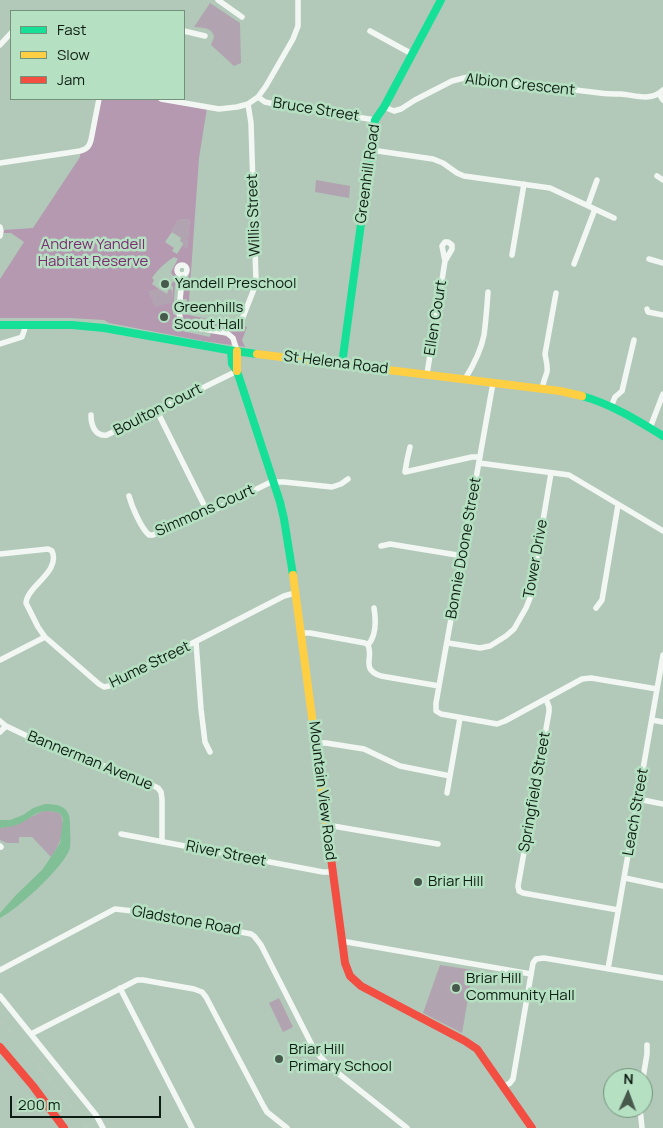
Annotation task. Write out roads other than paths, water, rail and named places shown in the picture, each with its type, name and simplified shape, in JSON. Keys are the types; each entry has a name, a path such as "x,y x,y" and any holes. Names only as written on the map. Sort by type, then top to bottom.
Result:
{"street":[{"path":"218,0 242,17"},
{"path":"167,100 220,109 248,104 258,97 296,34 298,0"},
{"name":"Greenhill Road","path":"342,364 375,120 384,107 441,0"},
{"path":"185,31 205,36"},
{"path":"370,31 412,54"},
{"path":"0,45 10,34"},
{"name":"Albion Crescent","path":"384,107 394,111 401,109 452,81 468,77 644,97 651,97 661,92"},
{"path":"661,92 663,100"},
{"name":"Bruce Street","path":"258,97 270,103 375,120"},
{"path":"0,163 86,149 90,144 99,100"},
{"name":"Willis Street","path":"241,322 256,281 248,104"},
{"path":"372,150 433,159 464,176 550,188 614,218"},
{"path":"588,205 596,180"},
{"path":"512,254 524,184"},
{"path":"574,264 595,209"},
{"path":"0,227 0,236"},
{"path":"649,259 663,263"},
{"name":"Ellen Court","path":"427,374 445,261"},
{"path":"182,275 179,312 181,323 185,326 227,333 233,338 234,349"},
{"path":"465,379 477,356 484,336 488,292"},
{"path":"542,389 547,372 545,354 556,293"},
{"path":"647,309 648,312 663,315"},
{"name":"St Helena Road","path":"0,325 72,325 104,328 234,349 542,389 586,397 611,407 663,436"},
{"path":"0,344 22,336 26,325"},
{"path":"611,407 622,391 634,340"},
{"name":"Mountain View Road","path":"234,349 236,371 284,518 346,968 349,975 361,986 470,1043 480,1052 532,1128"},
{"name":"Boulton Court","path":"91,415 96,433 104,436 236,371"},
{"name":"Bonnie Doone Street","path":"460,718 438,713 436,707 493,383"},
{"path":"650,428 663,394"},
{"path":"157,411 206,508"},
{"path":"410,447 405,472 472,457 479,460 572,476 663,531"},
{"name":"Tower Drive","path":"448,643 485,648 506,636 514,628 530,598 551,473"},
{"path":"273,481 332,487 348,480"},
{"name":"Simmons Court","path":"129,496 145,531 151,535 157,534 206,508 210,510 216,509 273,481"},
{"path":"596,608 602,600 618,504"},
{"path":"381,546 390,544 462,556"},
{"name":"Hume Street","path":"0,554 48,549 54,553 51,567 28,597 26,601 27,606 45,637 104,687 284,596 295,593"},
{"path":"368,646 372,641 376,619 374,608"},
{"path":"300,634 310,633 365,643 370,650 368,663 375,674 440,686"},
{"path":"0,660 45,637"},
{"path":"196,642 205,742 210,752"},
{"name":"Leach Street","path":"608,969 663,655"},
{"path":"447,793 460,718 500,724 578,680 587,678 657,689"},
{"name":"Springfield Street","path":"546,699 550,712 518,886 519,891 523,894 618,910"},
{"path":"652,720 663,722"},
{"name":"Bannerman Avenue","path":"0,721 6,726 48,746 136,777 158,788 162,799 162,842"},
{"path":"0,732 6,726"},
{"path":"316,743 364,749 400,766 450,776"},
{"path":"638,799 663,804"},
{"path":"327,825 438,844"},
{"name":"River Street","path":"121,835 323,872 332,872"},
{"path":"624,878 663,886"},
{"name":"Gladstone Road","path":"0,970 116,910 133,911 251,934 261,945 315,1051 329,1066 407,1128"},
{"path":"342,942 531,974"},
{"path":"503,1086 510,1083 513,1079 533,963 536,959 544,958 663,978"},
{"path":"31,1034 133,982 143,980 194,988 202,992 206,997 267,1112 286,1128"},
{"path":"120,988 192,1128"},
{"path":"0,996 96,1115 103,1128"},
{"path":"645,1068 647,1045"},
{"path":"0,1047 33,1086 64,1128"}],"railway":[{"path":"0,1020 87,1128"}],"place":[{"name":"Yandell Preschool","path":"165,284"},
{"name":"Greenhills Scout Hall","path":"164,317"},
{"name":"Briar Hill","path":"418,882"},
{"name":"Briar Hill Community Hall","path":"456,988"},
{"name":"Briar Hill Primary School","path":"279,1059"}],"park label":[{"name":"Andrew Yandell Habitat Reserve","path":"93,254"}]}
